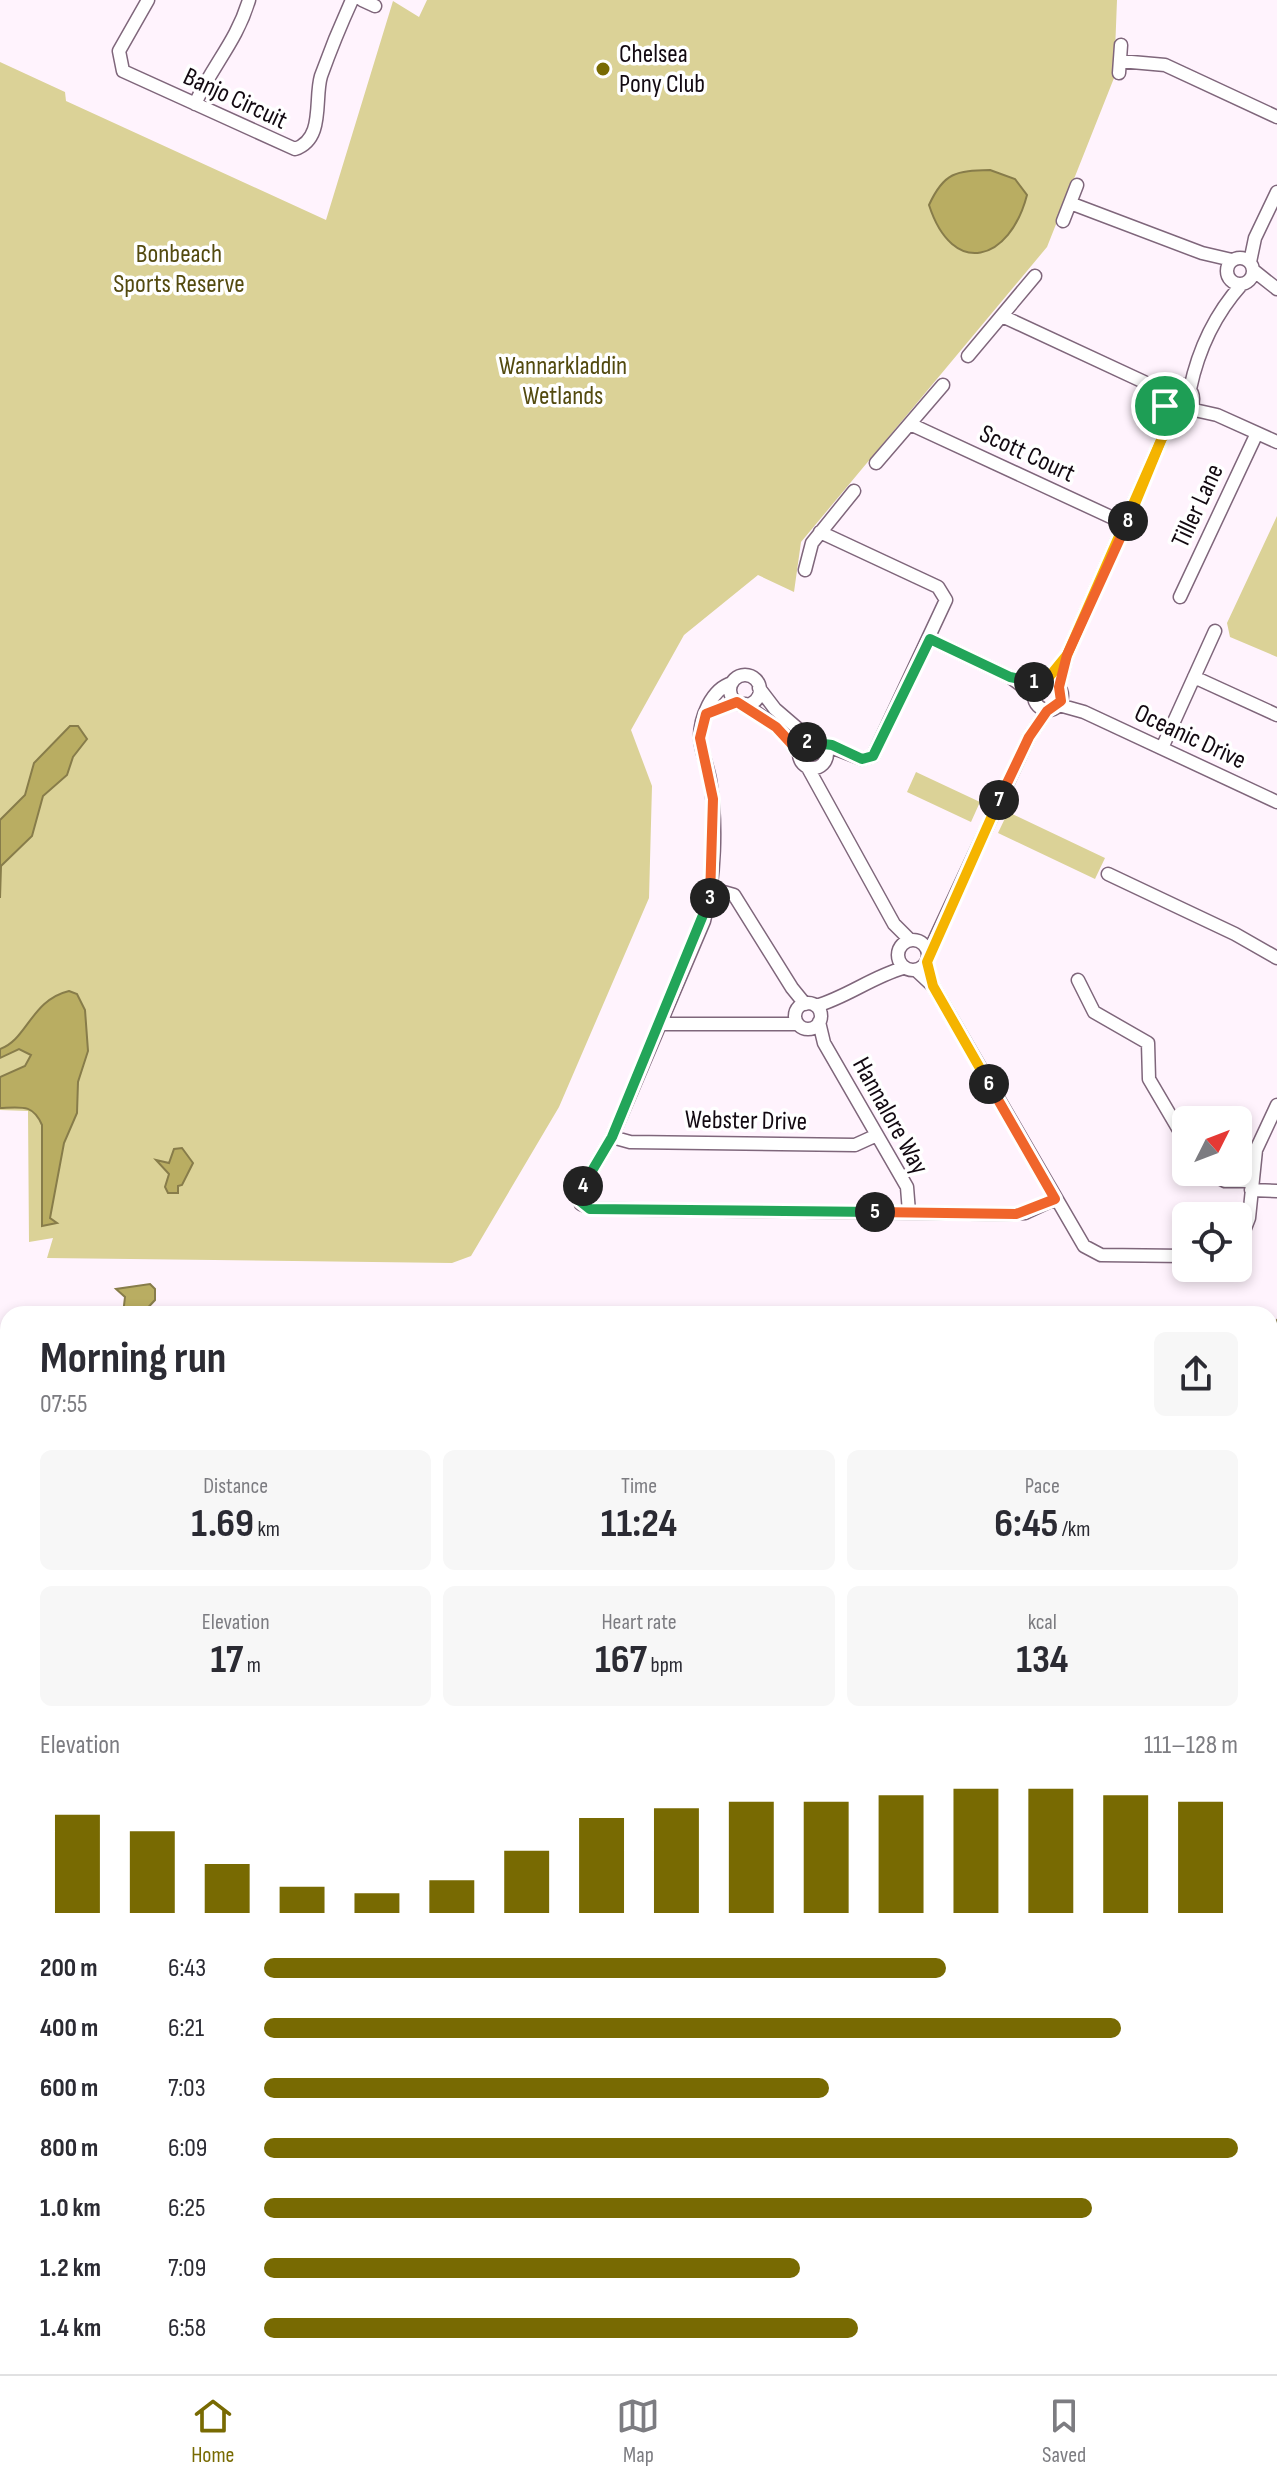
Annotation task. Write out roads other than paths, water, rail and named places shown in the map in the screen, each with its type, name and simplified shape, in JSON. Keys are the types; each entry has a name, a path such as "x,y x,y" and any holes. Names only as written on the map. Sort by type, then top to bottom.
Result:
{"street":[{"name":"Banjo Circuit","path":"148,0 122,44 120,66 127,74 290,149 303,147 316,122 321,78 352,0"},
{"path":"195,104 214,64 239,31 249,0"},
{"path":"362,0 375,6"},
{"path":"1121,45 1119,67 1165,65 1277,117"},
{"path":"1063,221 1077,185"},
{"path":"924,962 1126,524 1162,438 1169,393 1196,362 1277,192"},
{"path":"1070,203 1202,253 1277,290"},
{"path":"968,356 1035,276"},
{"path":"1002,316 1277,442"},
{"path":"1162,438 1190,402 1196,362"},
{"path":"876,463 943,385"},
{"path":"1169,393 1170,413 1190,402"},
{"name":"Scott Court","path":"910,424 1126,524"},
{"name":"Tiller Lane","path":"1180,597 1257,433"},
{"path":"805,570 811,546 854,491"},
{"path":"799,752 817,742 842,749 851,756 866,759 873,756 946,600 942,590 820,532"},
{"path":"1162,748 1215,631"},
{"name":"Oceanic Drive","path":"930,639 1277,802"},
{"path":"818,785 828,755 817,742 775,709 756,680 748,675 739,676 717,692 706,714 700,738 713,799 713,889 704,921 612,1137 580,1191 580,1201 586,1208 593,1209 1016,1214 1055,1199"},
{"path":"1194,677 1277,715"},
{"path":"732,683 730,691 741,703 776,727 799,752 801,761 818,785 824,803 906,950 924,962 933,986 1084,1246 1094,1253 1172,1256"},
{"path":"706,714 757,698 759,688"},
{"path":"808,768 851,756"},
{"path":"1108,874 1235,934 1277,958"},
{"name":"Hannalore Way","path":"713,889 734,895 792,988 907,1187 909,1212"},
{"path":"659,1024 772,1025 808,1015 886,971 906,950 939,930"},
{"path":"906,950 924,962"},
{"path":"1078,980 1094,1012 1148,1043 1149,1079 1172,1118"},
{"path":"1252,1179 1258,1142 1277,1105"},
{"name":"Webster Drive","path":"612,1137 630,1142 855,1145 877,1135"},
{"path":"1252,1185 1277,1191"}],"place":[{"name":"Chelsea Pony Club","path":"603,69"}],"park label":[{"name":"Bonbeach Sports Reserve","path":"179,269"},
{"name":"Wannarkladdin Wetlands","path":"563,381"}]}
